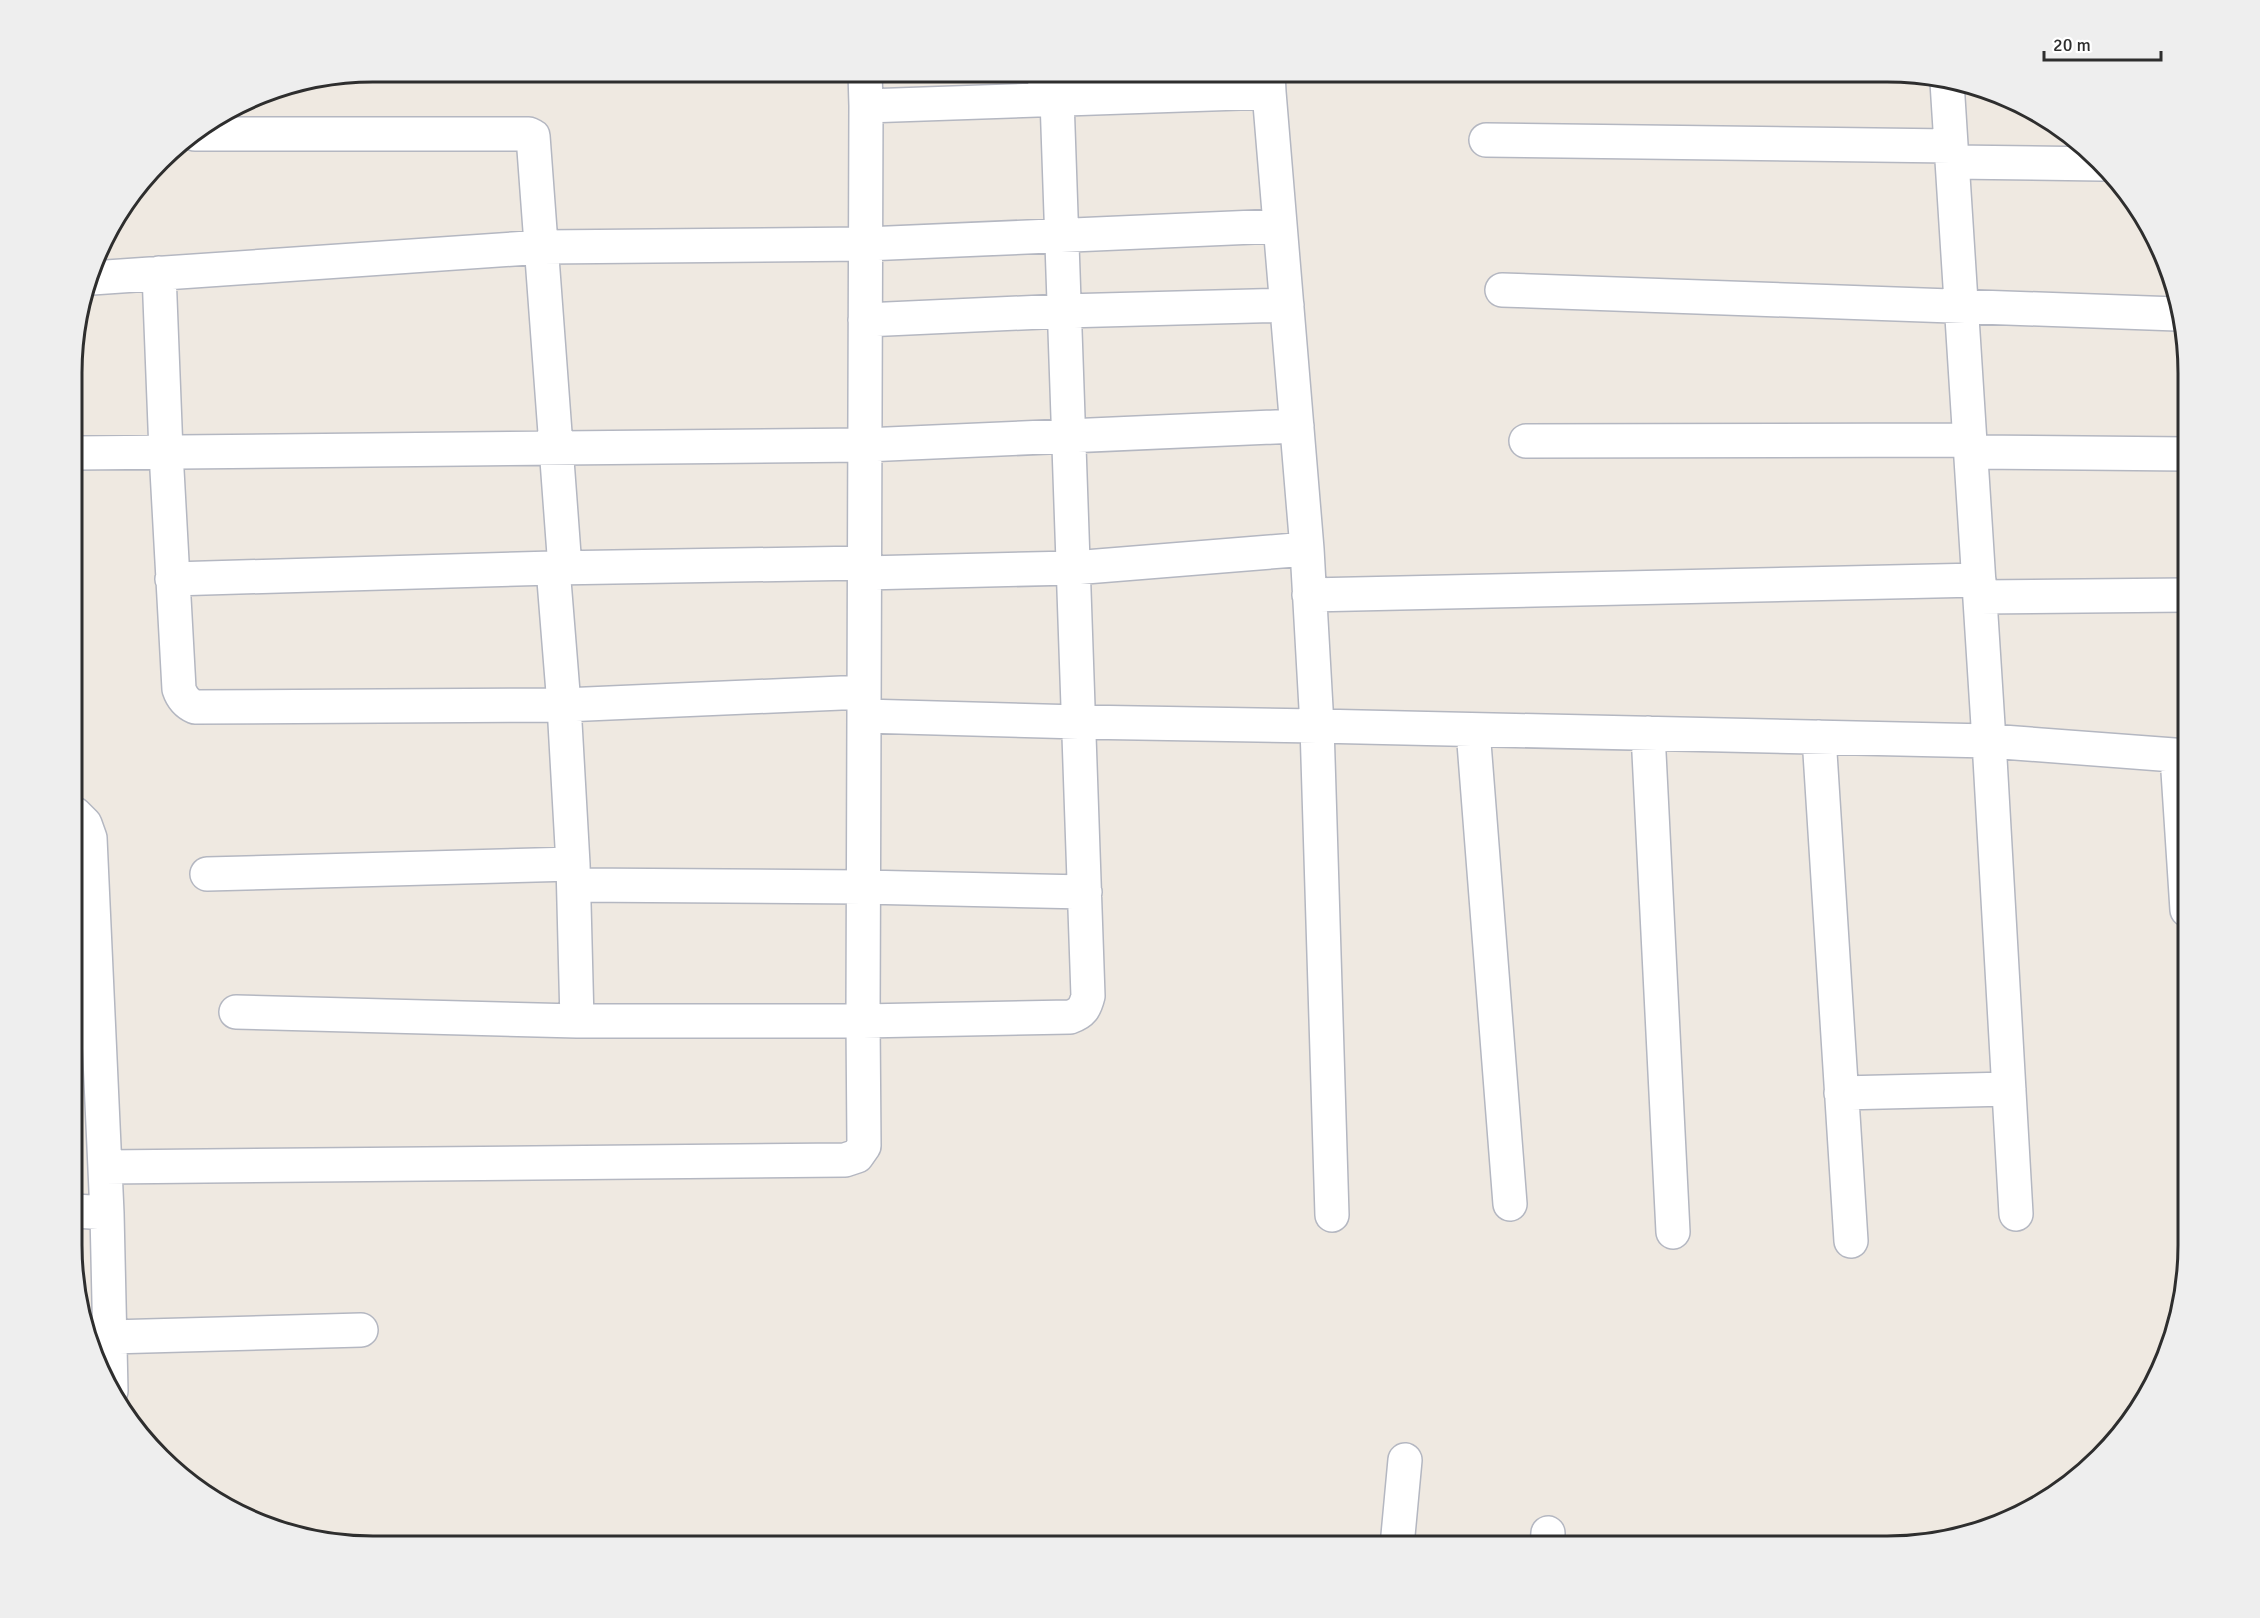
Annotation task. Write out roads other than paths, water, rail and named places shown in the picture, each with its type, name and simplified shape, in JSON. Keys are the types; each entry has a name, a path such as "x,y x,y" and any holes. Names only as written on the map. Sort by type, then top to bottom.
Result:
{"street":[{"path":"105,1167 845,1160 857,1156 864,1146 862,1021 865,82"},
{"path":"866,106 1049,90 1269,82 1307,549 1317,726 1332,1215"},
{"path":"1947,89 1989,741 2016,1214"},
{"path":"236,1012 577,1021 862,1021 1070,1017 1081,1013 1088,996 1085,892 1062,237 1049,90"},
{"path":"208,134 529,134 534,136 557,447 559,568 574,874 577,1021"},
{"path":"1486,140 1952,154 2088,164"},
{"path":"99,277 543,247 866,244 1281,226"},
{"path":"159,273 179,689 188,704 195,707 864,704 1078,722 1989,741 2178,756"},
{"path":"1502,290 2172,314"},
{"path":"865,320 1064,311 1287,305"},
{"path":"82,453 865,445 1297,426"},
{"path":"1526,441 1970,446 2178,454"},
{"path":"172,579 559,568 1073,568 1307,549"},
{"path":"1309,595 1979,588 2178,595"},
{"path":"1473,730 1510,1204"},
{"path":"1648,733 1673,1232"},
{"path":"1819,737 1851,1241"},
{"path":"82,821 90,838 107,1213 111,1370"},
{"path":"207,874 574,874 863,887 1085,892"},
{"path":"1841,1093 2009,1089"},
{"path":"82,1211 107,1213"},
{"path":"110,1337 361,1330"},
{"path":"1398,1536 1405,1460"}]}
